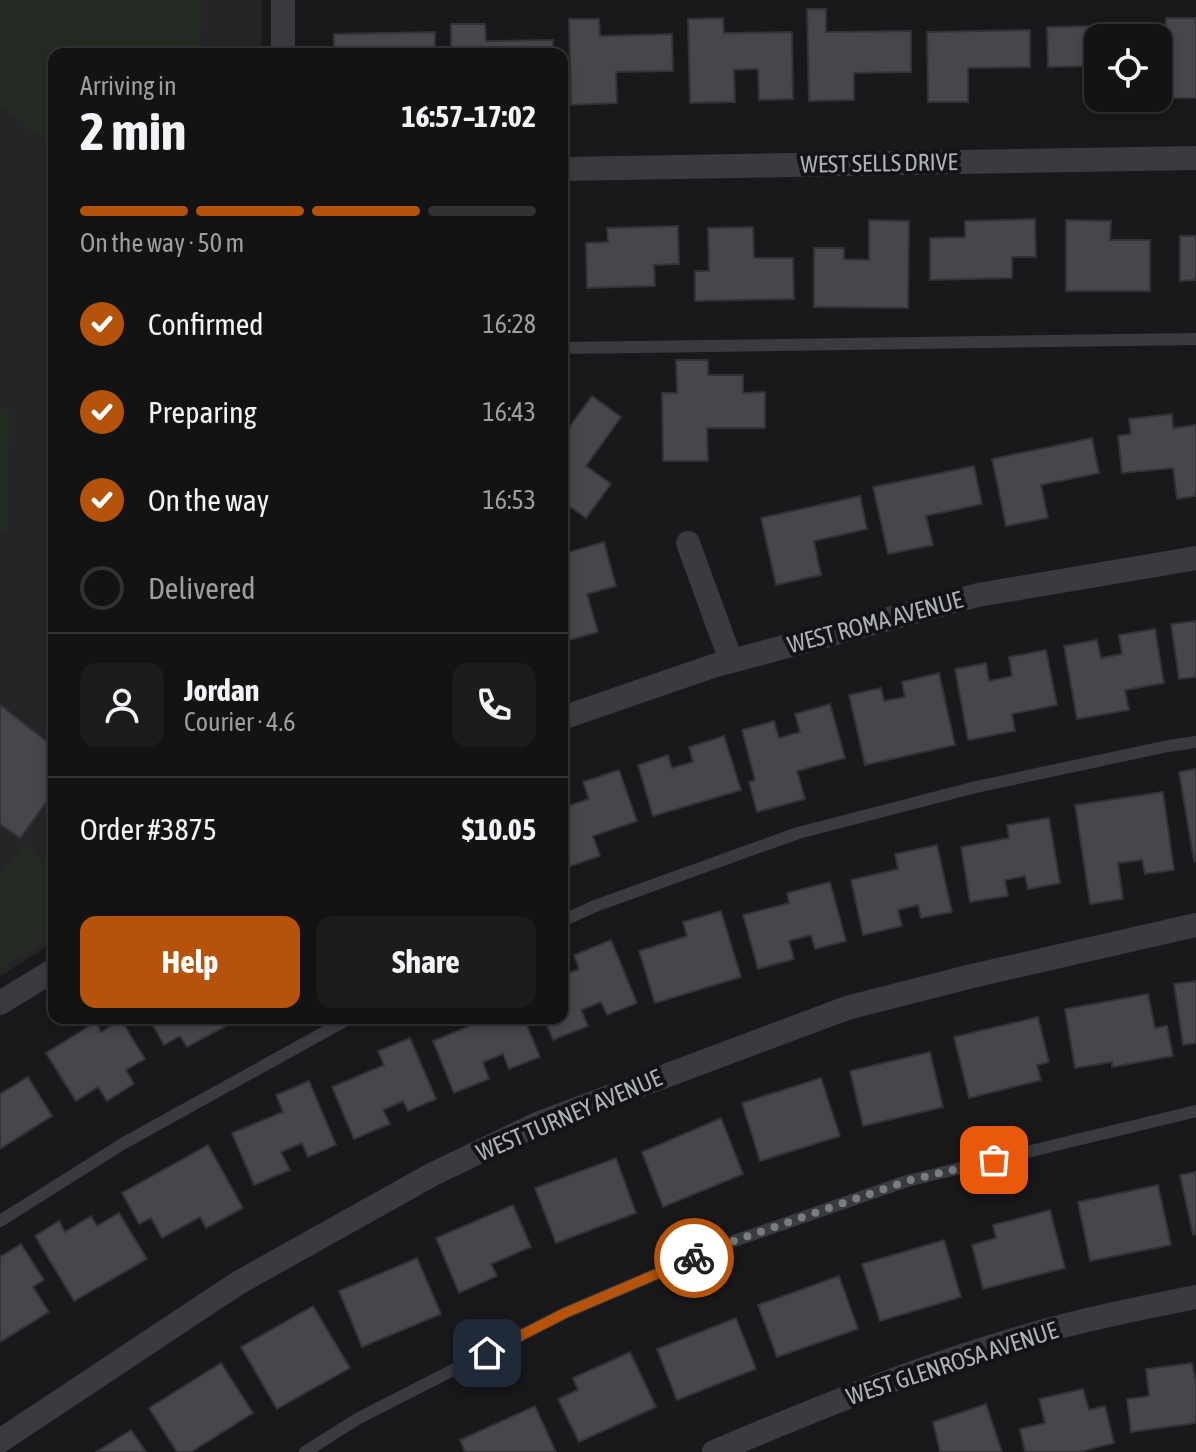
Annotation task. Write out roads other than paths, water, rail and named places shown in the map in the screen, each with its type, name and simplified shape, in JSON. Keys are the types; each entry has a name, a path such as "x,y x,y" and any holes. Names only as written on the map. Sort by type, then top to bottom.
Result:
{"street":[{"path":"283,0 283,48"},
{"name":"WEST SELLS DRIVE","path":"568,169 1196,158"},
{"path":"688,543 731,661"},
{"name":"WEST ROMA AVENUE","path":"568,716 731,661 978,595 1196,558"},
{"name":"WEST TURNEY AVENUE","path":"0,1441 238,1283 433,1174 537,1124 847,1008 1196,925"},
{"path":"0,1003 48,974"},
{"name":"WEST GLENROSA AVENUE","path":"714,1452 878,1385 972,1353 1058,1327 1196,1297"}],"lane":[{"path":"568,348 1196,339"},
{"path":"568,918 798,833 976,787 1196,742"},
{"path":"0,1221 124,1143 339,1024"},
{"path":"305,1452 357,1419 565,1313 734,1241 907,1181 1196,1111"}]}
